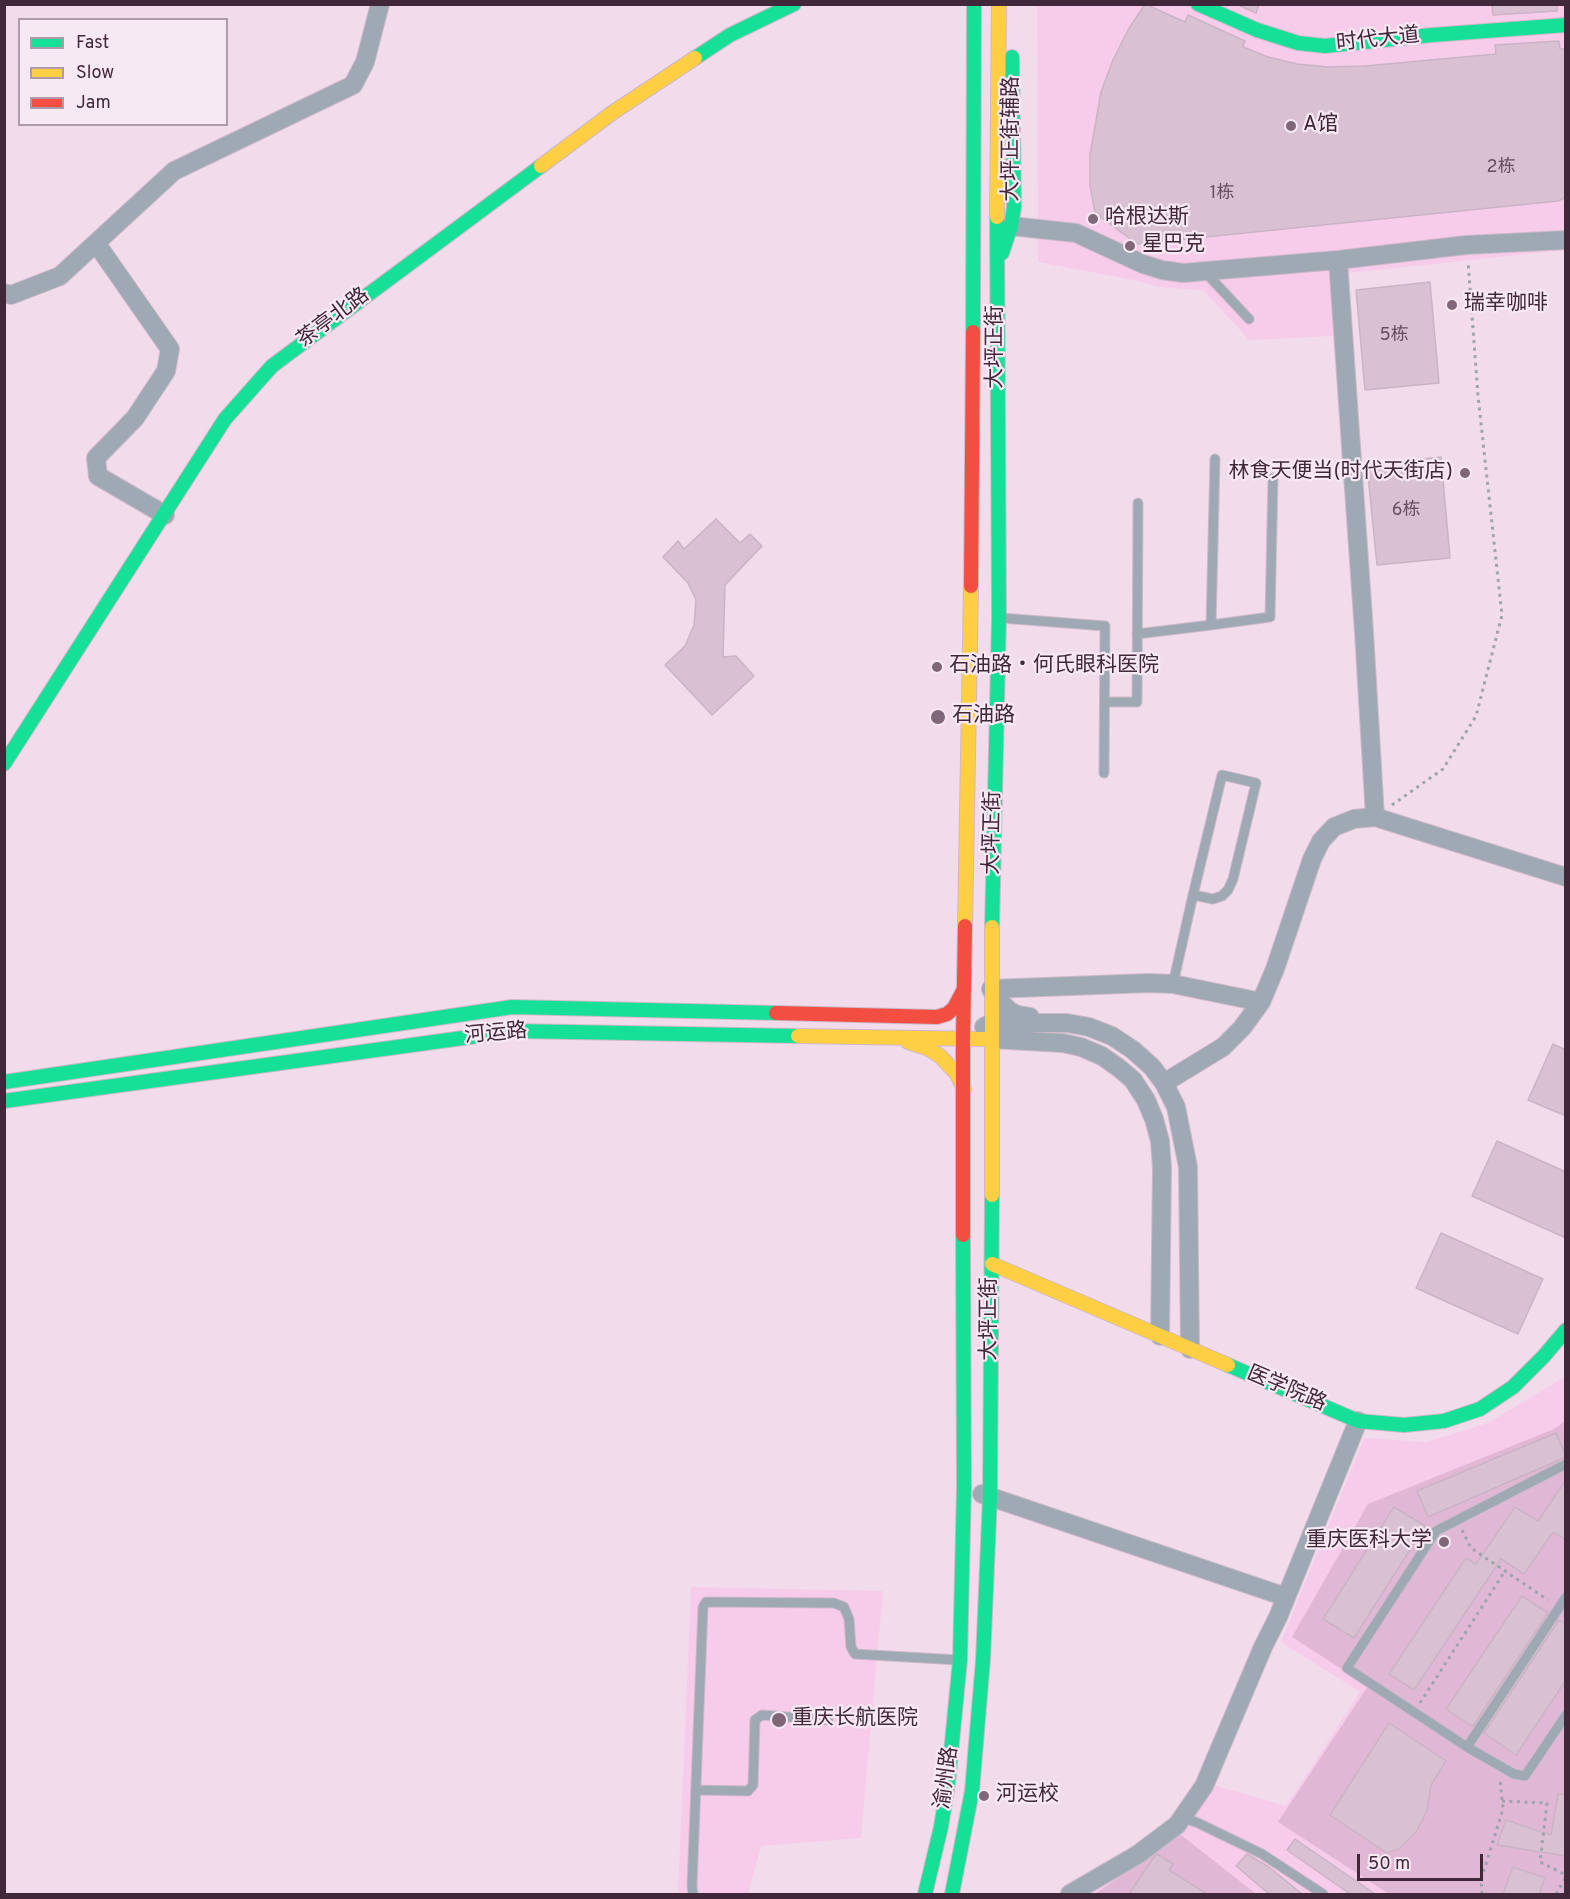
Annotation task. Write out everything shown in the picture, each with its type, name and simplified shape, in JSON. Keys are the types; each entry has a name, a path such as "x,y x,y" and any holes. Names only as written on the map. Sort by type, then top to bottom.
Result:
{"main road":[{"name":"茶亭北路","path":"4,764 225,419 272,366 612,113 730,35 794,4"},
{"name":"大坪正街","path":"960,1660 964,1487 963,1038 971,671 974,4"},
{"name":"时代大道","path":"1198,4 1257,30 1298,43 1326,46 1566,25"},
{"path":"1231,4 1261,18 1281,23"},
{"name":"大坪正街","path":"982,1660 990,1496 991,990 999,617 996,271 1009,5"},
{"name":"大坪正街辅路","path":"996,271 1011,226 1014,207 1009,5"},
{"name":"时代大道","path":"1335,31 1441,21"},
{"name":"河运路","path":"4,1082 512,1007 937,1017 947,1014 954,1008 964,989"},
{"name":"河运路","path":"4,1101 514,1030 963,1038"},
{"path":"894,1037 927,1048 940,1056 957,1074 964,1089"},
{"name":"医学院路","path":"992,1264 1358,1421 1404,1425 1444,1421 1480,1409 1513,1387 1566,1330"},
{"name":"渝州路","path":"928,1894 948,1784 960,1660"},
{"name":"渝州路","path":"952,1894 972,1791 982,1660"}],"street":[{"path":"4,293 11,296 60,276 174,171 353,85 365,62 380,4"},
{"path":"1011,226 1076,233 1143,264 1183,273 1338,260 1466,245 1566,240"},
{"path":"96,243 170,349 166,371 135,418 96,458 98,476 165,515"},
{"path":"1338,260 1375,817"},
{"path":"1164,1083 1222,1047 1242,1028 1261,1002 1275,969 1312,859 1321,841 1334,827 1354,819 1375,817 1566,877"},
{"path":"991,990 1173,984 1261,1002"},
{"path":"991,990 1003,1006 1017,1015 1089,1027 1112,1036 1152,1067 1164,1083 1176,1107 1188,1167 1190,1349"},
{"path":"963,1038 991,1031 1067,1023"},
{"path":"991,1031 1081,1047 1102,1056 1133,1080 1146,1100 1160,1141 1162,1168 1160,1336"},
{"path":"1070,1894 1137,1855 1177,1825 1204,1786 1286,1598 1358,1421"},
{"path":"964,1487 1286,1598"}],"lane":[{"path":"1205,272 1249,319"},
{"path":"1211,625 1215,459"},
{"path":"1137,634 1270,617 1273,478"},
{"path":"1105,702 1137,702 1138,503"},
{"path":"999,617 1105,626 1104,773"},
{"path":"1173,984 1193,895 1222,776 1256,783 1233,879 1228,890 1222,896 1213,899 1193,895"},
{"path":"1566,1464 1436,1531 1347,1668 1467,1747 1514,1774 1526,1776 1566,1715"},
{"path":"1467,1747 1566,1597"},
{"path":"693,1894 703,1607 706,1602 834,1603 844,1607 849,1618 851,1647 855,1654 960,1660"},
{"path":"696,1790 748,1791 753,1785 755,1720 762,1715 828,1720"},
{"path":"1182,1817 1262,1854 1323,1894"}],"path":[{"path":"1375,817 1443,769 1476,716 1502,615 1478,396 1466,245"},
{"path":"1458,1520 1471,1548 1559,1607"},
{"path":"1414,1712 1505,1571"},
{"path":"1482,1894 1481,1880 1503,1809 1499,1766"},
{"path":"1502,1801 1547,1803 1540,1862 1566,1876 1556,1894"}],"shaded area":[{"path":"1037,5 1565,5 1565,250 1330,275 1333,336 1249,340 1203,290 1159,287 1139,281 1038,262"},
{"name":"重庆医科大学","path":"1565,1377 1565,1894 1082,1894 1159,1849 1210,1784 1286,1806 1360,1692 1281,1642 1364,1438 1427,1442 1488,1423"},
{"name":"重庆医科大学","path":"1565,1421 1565,1894 1389,1894 1278,1822 1368,1686 1292,1637 1368,1504 1554,1429"},
{"name":"重庆长航医院","path":"691,1587 883,1591 861,1838 761,1846 748,1894 681,1894 678,1892"},
{"path":"1180,1834 1256,1894 1095,1894"}],"building":[{"name":"A馆","path":"1145,4 1185,22 1188,15 1245,41 1243,47 1268,57 1297,64 1329,67 1496,54 1495,45 1559,41 1560,49 1566,49 1566,197 1558,201 1137,244 1095,213 1090,185 1090,155 1101,92 1128,30"},
{"path":"1236,4 1259,4 1256,13"},
{"path":"1492,4 1557,4 1557,11 1493,15"},
{"path":"1430,282 1439,383 1365,390 1356,290"},
{"path":"1441,457 1450,558 1377,565 1367,465"},
{"path":"716,519 740,543 750,534 762,546 725,585 723,657 736,656 754,676 712,715 665,665 685,646 694,625 696,600 688,583 663,557 678,541 684,549"},
{"path":"1553,1044 1566,1050 1566,1116 1528,1100"},
{"path":"1497,1141 1566,1172 1566,1238 1472,1196"},
{"path":"1441,1233 1543,1279 1518,1334 1416,1288"},
{"path":"1556,1433 1566,1457 1428,1517 1417,1491"},
{"path":"1566,1480 1566,1540 1553,1532 1524,1574 1501,1559 1414,1690 1389,1674 1466,1558 1476,1564 1515,1507 1538,1521"},
{"path":"1394,1507 1425,1526 1354,1638 1323,1619"},
{"path":"1522,1596 1548,1613 1473,1726 1470,1725 1446,1709"},
{"path":"1559,1620 1566,1625 1566,1680 1516,1755 1484,1733"},
{"path":"1389,1723 1446,1761 1431,1785 1427,1811 1416,1832 1399,1849 1387,1853 1330,1815"},
{"path":"1558,1794 1566,1795 1566,1856 1497,1845 1506,1820 1551,1835"},
{"path":"1295,1839 1375,1894 1350,1894 1287,1850"},
{"path":"1157,1854 1173,1864 1169,1870 1207,1894 1129,1894"},
{"path":"1247,1854 1269,1867 1302,1894 1269,1894 1236,1866"},
{"path":"1513,1867 1545,1878 1539,1894 1503,1894"}],"traffic: fast":[{"path":"695,58 730,35 794,4"},
{"path":"973,332 974,4"},
{"path":"1198,4 1257,30 1298,43 1325,46 1566,25"},
{"path":"1002,253 1011,226 1014,207 1012,57"},
{"path":"4,764 225,419 272,366 541,166"},
{"path":"992,927 999,617 997,217"},
{"path":"4,1082 512,1007 776,1013"},
{"path":"4,1101 514,1031 798,1036"},
{"path":"952,1894 972,1791 983,1660 990,1496 992,1195"},
{"path":"925,1894 941,1827 948,1783 960,1660 964,1487 963,1235"},
{"path":"1228,1365 1358,1421 1404,1425 1444,1421 1480,1409 1513,1387 1566,1330"}],"traffic: slow":[{"path":"997,217 999,4"},
{"path":"541,166 612,113 695,58"},
{"path":"965,926 971,586"},
{"path":"992,927 992,1195"},
{"path":"798,1036 983,1039"},
{"path":"908,1042 927,1048 940,1056 957,1074 964,1089"},
{"path":"992,1264 1228,1365"}],"traffic: jam":[{"path":"971,586 973,332"},
{"path":"963,1235 965,926"},
{"path":"776,1013 937,1017 947,1014 954,1008 964,989"}],"place":[{"name":"A馆","path":"1291,126"},
{"name":"哈根达斯","path":"1093,219"},
{"name":"星巴克","path":"1130,246"},
{"name":"瑞幸咖啡","path":"1452,305"},
{"name":"林食天便当(时代天街店)","path":"1465,473"},
{"name":"石油路‧何氏眼科医院","path":"937,667"},
{"name":"石油路","path":"938,717"},
{"name":"重庆医科大学","path":"1444,1542"},
{"name":"重庆长航医院","path":"779,1720"},
{"name":"河运校","path":"984,1796"}]}
